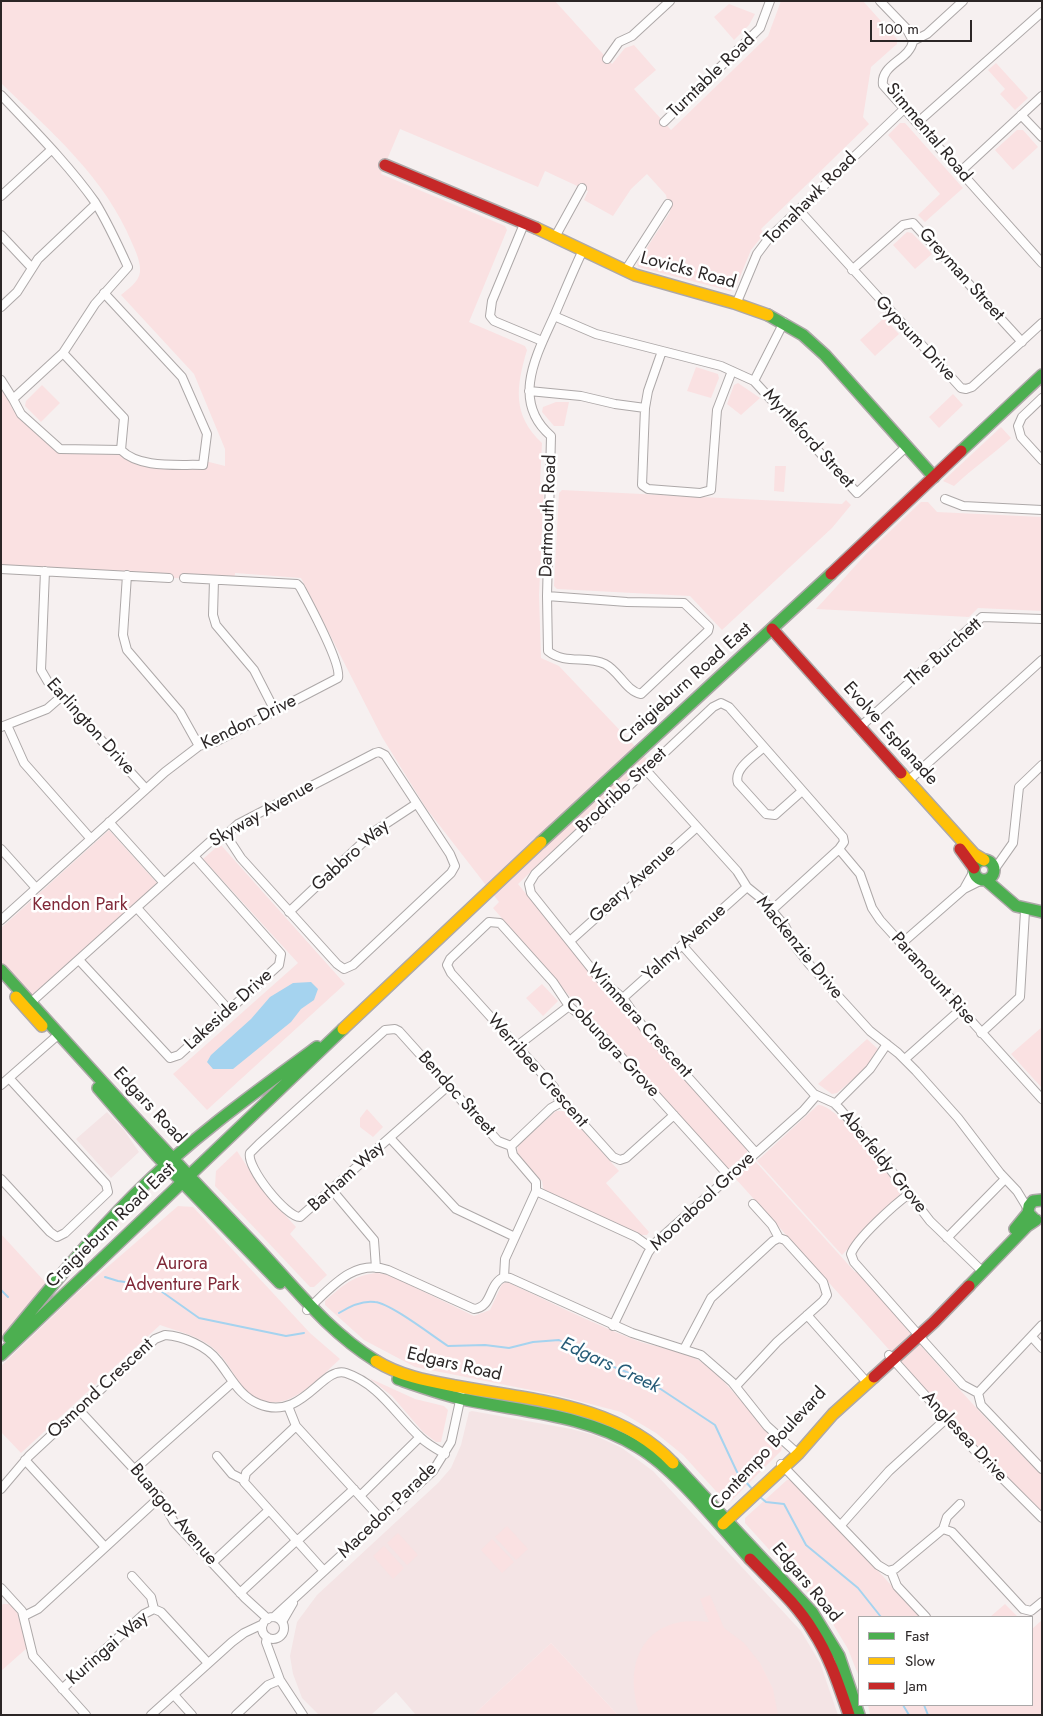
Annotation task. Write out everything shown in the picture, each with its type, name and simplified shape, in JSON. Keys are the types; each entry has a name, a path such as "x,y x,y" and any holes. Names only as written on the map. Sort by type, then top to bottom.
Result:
{"main road":[{"name":"Lovicks Road","path":"385,165 555,237 624,271 652,281 737,302 784,322 818,348 934,476"},
{"name":"Craigieburn Road East","path":"1,1355 590,795 769,632 1042,375"},
{"name":"Evolve Esplanade","path":"769,632 906,783 1015,899 1023,903 1042,905"},
{"name":"Evolve Esplanade","path":"906,783 974,869"},
{"path":"974,869 978,862 988,871"},
{"name":"Evolve Esplanade","path":"988,871 1011,905 1025,911 1042,912"},
{"name":"Edgars Road","path":"2,977 170,1162 345,1347 388,1375 421,1389 461,1393 582,1421 624,1438 659,1462 725,1521 820,1623 839,1656 859,1715"},
{"name":"Craigieburn Road East","path":"1,1347 99,1230 170,1162 242,1101 354,1018"},
{"name":"Contempo Boulevard","path":"725,1521 1036,1217 1030,1203 1040,1200"},
{"name":"Contempo Boulevard","path":"796,1452 829,1409 863,1378 891,1357"},
{"name":"Edgars Road","path":"725,1521 813,1630 831,1663 849,1715"}],"street":[{"path":"607,58 619,42 632,36 670,1"},
{"name":"Turntable Road","path":"664,122 760,28 770,1"},
{"path":"880,1 906,28 913,41 928,34 963,1"},
{"path":"917,123 1042,12"},
{"name":"Simmental Road","path":"913,41 907,52 887,70 882,81 883,85 1042,263"},
{"path":"1,95 4,105 51,150 78,180 96,204 115,238 128,267 122,276 104,293 64,353 14,399"},
{"path":"961,171 1042,96"},
{"name":"Tomahawk Road","path":"737,302 757,254 769,238 904,109"},
{"path":"1021,115 1042,138"},
{"path":"1,196 51,150"},
{"path":"555,237 582,188"},
{"path":"1,307 17,292 38,260 96,204"},
{"path":"624,271 668,204"},
{"name":"Gypsum Drive","path":"799,210 961,388 966,390 972,388 1042,323"},
{"name":"Greyman Street","path":"852,270 903,225 913,223 1022,342"},
{"path":"524,224 492,301 490,316 494,321 542,341"},
{"path":"1,235 32,268"},
{"name":"Dartmouth Road","path":"547,596 627,602 684,603 709,627 704,636 641,694 632,689 611,667 602,662 566,660 548,651 547,596 551,436 542,428 532,414 529,391 531,370 542,341 583,250"},
{"path":"1,380 14,399 21,414 55,447 121,450 128,457 140,462 203,465 206,434 182,377 104,293"},
{"name":"Myrtleford Street","path":"554,316 596,334 721,366 754,381 857,493 907,446"},
{"path":"754,381 784,322"},
{"path":"662,351 648,391 646,408 642,485 648,489 707,492 713,486 717,410 732,371"},
{"path":"64,353 124,418 121,450"},
{"path":"529,391 581,396 615,404 646,408"},
{"path":"1042,398 1018,422 1018,430 1042,460"},
{"path":"945,499 963,506 1042,510"},
{"path":"1,569 169,578"},
{"name":"Earlington Drive","path":"45,572 41,670 146,789"},
{"path":"127,575 123,635 127,650 180,712 199,746"},
{"name":"Kendon Drive","path":"1,920 146,789 199,746 210,744 336,680 339,675 338,667 318,624 300,587 296,584 184,578"},
{"path":"214,580 213,615 216,625 254,670 275,711"},
{"name":"The Burchett","path":"857,729 982,618 1042,619"},
{"path":"906,783 1042,660"},
{"path":"62,696 47,709 4,726 24,763 91,838"},
{"name":"Paramount Rise","path":"721,704 729,707 843,837 841,846 860,874 875,914 1042,1099"},
{"name":"Brodribb Street","path":"529,884 535,874 646,769 713,707 721,704"},
{"path":"764,747 738,771 736,778 738,783 766,814 771,816 775,816 802,790"},
{"name":"Skyway Avenue","path":"28,1006 213,839 226,836 238,824 374,753 379,752 385,755 416,804"},
{"path":"901,944 964,889 988,871 1014,840 1018,787 1042,766"},
{"name":"Mackenzie Drive","path":"646,769 737,871 747,887 772,910 785,926 801,955 870,1031 906,1059 958,1118 1036,1217"},
{"path":"226,836 240,858 338,966 346,969 454,869 454,861 416,804"},
{"name":"Gabbro Way","path":"290,912 375,832 416,804"},
{"path":"109,822 164,883"},
{"name":"Geary Avenue","path":"570,941 697,827"},
{"path":"772,910 841,846"},
{"path":"1,849 36,888"},
{"name":"Lakeside Drive","path":"79,960 170,1058 179,1055 279,965 282,957 276,947 194,856"},
{"path":"964,889 974,869"},
{"name":"Wimmera Crescent","path":"529,884 531,893 599,978 623,998 644,1028 756,1153"},
{"name":"Yalmy Avenue","path":"623,998 747,887"},
{"path":"137,908 229,1010"},
{"path":"981,1033 1020,997 1025,911"},
{"name":"Werribee Crescent","path":"494,921 486,925 454,954 448,962 449,970 554,1087 560,1103 568,1107 613,1157 620,1160 626,1158 674,1115"},
{"name":"Cobungra Grove","path":"494,921 504,927 553,982 569,1006 595,1028 729,1176"},
{"name":"Aberfeldy Grove","path":"682,945 816,1096 836,1104 880,1156 930,1221 981,1270"},
{"path":"517,1046 569,1006"},
{"path":"906,1059 960,1010"},
{"name":"Barham Way","path":"399,1031 392,1028 385,1030 250,1153 249,1162 261,1180 296,1217 303,1216 448,1086"},
{"name":"Bendoc Street","path":"399,1031 498,1141 511,1146 511,1153 536,1182 536,1191"},
{"path":"1,1085 56,1036"},
{"path":"836,1104 870,1069 887,1044"},
{"path":"1,1179 50,1232 57,1237 65,1233 108,1192 106,1184 10,1078"},
{"name":"Moorabool Grove","path":"614,1326 651,1248 816,1096"},
{"path":"511,1146 551,1108 560,1103"},
{"path":"390,1138 456,1209 515,1237"},
{"path":"947,1238 1005,1178"},
{"path":"332,1190 374,1240 376,1268"},
{"path":"504,1278 503,1264 536,1191 636,1237 651,1248"},
{"name":"Mackenzie Drive","path":"1017,1191 1040,1200"},
{"path":"909,1194 887,1212 856,1245 851,1254 854,1262 963,1385 978,1393 982,1405 1042,1469"},
{"path":"736,1386 773,1346 826,1297 827,1288 790,1244 779,1238 772,1225 753,1204"},
{"path":"684,1349 711,1298 765,1248 779,1238"},
{"path":"308,1309 349,1273 363,1268 388,1270 471,1309 481,1308 487,1302 496,1283 504,1278 510,1278 614,1326 684,1349 705,1358 736,1386 767,1426 796,1452"},
{"path":"807,1315 863,1378"},
{"path":"978,1393 1042,1325"},
{"name":"Osmond Crescent","path":"1,1489 25,1460 160,1335 174,1336 206,1349 218,1360 246,1397 260,1405 275,1408 288,1406"},
{"path":"1032,1337 1042,1348"},
{"name":"Anglesea Drive","path":"891,1357 946,1419 1042,1518"},
{"path":"381,1519 296,1426 288,1406 304,1399 331,1374 346,1373 382,1395 420,1437 445,1454"},
{"path":"134,1469 233,1382"},
{"name":"Macedon Parade","path":"151,1715 238,1637 268,1620 301,1593 433,1471 445,1454 454,1431 461,1393"},
{"name":"Buangor Avenue","path":"79,1410 160,1497 174,1522 240,1593 268,1620 282,1622"},
{"path":"841,1525 889,1471 946,1419"},
{"path":"244,1480 248,1472 296,1426"},
{"path":"360,1496 420,1437"},
{"path":"217,1456 232,1474 244,1480 247,1487 268,1511 324,1571"},
{"path":"25,1460 105,1547"},
{"path":"783,1465 882,1568 891,1571"},
{"path":"240,1593 354,1489"},
{"path":"24,1616 38,1609 160,1497"},
{"path":"891,1571 943,1529 947,1517 960,1504"},
{"path":"212,1563 268,1511"},
{"path":"943,1529 952,1532 1023,1609 1031,1611 1042,1602"},
{"path":"891,1571 895,1582 925,1616"},
{"path":"132,1576 151,1598 154,1610 161,1612 208,1663"},
{"path":"1,1588 4,1597 19,1607 24,1616 33,1656 86,1715"},
{"name":"Macedon Parade","path":"276,1638 284,1630 282,1622 301,1593"},
{"name":"Kuringai Way","path":"62,1689 144,1614 154,1610"},
{"path":"268,1620 266,1642 280,1680 303,1715"},
{"path":"238,1637 266,1636 276,1638 275,1663"},
{"path":"236,1715 264,1688 280,1680"},
{"path":"174,1695 192,1715"}],"shaded area":[{"path":"107,1112 124,1130 139,1152 111,1178 76,1139"},
{"path":"472,1411 594,1435 622,1448 653,1471 801,1631 820,1663 838,1715 618,1715 551,1643 473,1715 416,1715 396,1692 371,1715 319,1715 302,1698 293,1674 290,1656 297,1622 317,1595 438,1483 451,1468 461,1445 469,1412"}],"green space":[{"path":"1,1 555,1 612,64 625,48 634,45 656,70 634,89 671,130 768,36 781,1 863,1 897,39 897,44 871,67 863,117 869,124 761,229 764,234 751,250 735,289 730,291 638,267 637,263 670,212 666,195 647,174 631,189 613,216 584,200 588,191 545,171 538,187 400,129 381,174 505,226 507,230 469,322 525,346 527,350 520,376 519,400 525,422 542,443 540,482 544,486 539,595 541,658 559,666 648,760 518,884 584,964 747,1149 747,1155 728,1169 564,990 493,908 499,902 426,808 382,737 301,578 235,573 234,581 1,569 1,380 21,414 55,447 121,450 140,461 205,461 225,466 225,449 194,374 121,295 138,279 140,265 121,219 92,176 57,138 1,83"},
{"path":"729,4 755,14 749,25 734,40 714,17"},
{"path":"996,63 1028,98 1015,110 1000,94 1005,89 988,70"},
{"path":"900,123 905,123 963,188 925,222 918,215 940,194 888,135"},
{"path":"1017,130 1023,130 1038,147 1013,170 995,150"},
{"path":"907,232 912,233 932,254 915,269 893,245"},
{"path":"884,318 899,334 875,356 860,340"},
{"path":"696,367 718,374 719,378 711,398 687,391"},
{"path":"738,383 760,398 741,415 727,404 734,385"},
{"path":"42,385 60,403 41,422 25,406 26,401"},
{"path":"953,394 963,405 939,428 929,417"},
{"path":"556,402 569,402 564,426 554,426 542,412 543,407"},
{"path":"1001,427 1011,438 954,486 943,481"},
{"path":"775,466 786,466 784,492 774,491"},
{"path":"562,490 842,504 846,500 851,505 832,528 722,630 690,596 557,589 554,586 559,493"},
{"path":"921,502 928,502 937,512 1042,517 1042,611 978,608 969,617 816,609 867,553"},
{"name":"Kendon Park","path":"109,830 158,884 32,999 1,965 1,928"},
{"path":"220,844 345,984 207,1110 173,1074 298,963 203,859"},
{"path":"542,984 558,1001 543,1016 526,998"},
{"path":"1042,1027 1042,1088 1011,1054"},
{"path":"867,1039 878,1049 868,1067 837,1093 832,1094 818,1084"},
{"path":"818,1105 827,1108 837,1115 849,1127 874,1155 900,1190 900,1195 842,1255 757,1161"},
{"path":"367,1109 383,1127 373,1137 360,1127 360,1118"},
{"path":"556,1111 565,1111 619,1171 606,1183 649,1232 647,1235 640,1235 544,1192 542,1181 517,1155 518,1145"},
{"path":"237,1151 263,1191 296,1227 290,1234 327,1275 314,1287 310,1287 215,1186 216,1171"},
{"path":"755,1161 855,1272 857,1271 970,1401 1042,1474 1042,1514 936,1402 735,1178"},
{"name":"Aurora Adventure Park","path":"178,1206 193,1207 310,1333 340,1359 319,1379 295,1396 282,1401 269,1402 256,1398 243,1387 218,1352 207,1344 188,1334 160,1325 21,1453 1,1432 1,1366 75,1295"},
{"path":"1,1234 47,1284 1,1342"},
{"path":"378,1273 389,1275 474,1316 490,1310 502,1284 507,1282 635,1340 693,1357 722,1380 782,1446 781,1451 731,1501 725,1501 683,1455 656,1433 621,1412 556,1395 415,1367 364,1340 325,1305 325,1301 349,1282 362,1276"},
{"path":"369,1378 415,1399 444,1406 448,1410 441,1442 436,1442 423,1432 392,1396"},
{"path":"787,1480 791,1480 851,1541 919,1616 858,1616 858,1674 848,1649 825,1611 745,1523 745,1518"},
{"path":"507,1526 528,1549 516,1560 495,1537"},
{"path":"398,1533 418,1555 407,1565 387,1543"},
{"path":"492,1539 514,1562 502,1573 481,1550"},
{"path":"384,1546 404,1568 393,1579 373,1556"},
{"path":"710,1595 724,1628 744,1643 760,1663 773,1689 778,1715 640,1715 635,1695 634,1676 637,1659 644,1645 655,1633 669,1625 687,1621 709,1622 700,1599"},
{"path":"3,1604 10,1604 17,1611 27,1648 1,1671 1,1606"},
{"path":"1005,1604 1017,1616 991,1616"},
{"path":"1042,1620 1042,1715 870,1715 868,1706 1033,1706 1033,1628"},
{"path":"551,1643 618,1715 473,1715"}],"water":[{"path":"311,982 318,989 314,1000 301,1009 291,1022 233,1069 213,1069 207,1062 211,1055 251,1019 270,997 293,983"}],"waterway":[{"name":"Edgars Creek","path":"105,1277 158,1289 199,1318 286,1336 304,1333"},
{"name":"Edgars Creek","path":"1,1290 8,1297"},
{"name":"Edgars Creek","path":"339,1313 361,1303 375,1302 382,1304 401,1314 448,1346 485,1345 509,1348 533,1342 559,1340 591,1358 647,1380 715,1425 737,1472 753,1490"},
{"name":"Edgars Creek","path":"760,1497 766,1502 784,1504 806,1545 858,1588 880,1616"},
{"name":"Edgars Creek","path":"904,1706 909,1715"},
{"path":"924,1706 928,1715"}],"traffic: fast":[{"path":"768,315 803,335 825,355 934,477"},
{"path":"961,451 1042,375"},
{"path":"541,842 831,574"},
{"path":"984,860 991,863 994,870 991,877 984,880 977,877 974,870 977,863 984,860"},
{"path":"986,880 1016,906 1042,912"},
{"path":"1,970 126,1108 311,1306 341,1335 376,1361"},
{"path":"1,1355 343,1029"},
{"path":"9,1338 85,1247 155,1174 223,1117 317,1047"},
{"path":"98,1088 157,1156 280,1283"},
{"path":"1033,1218 1028,1213 1029,1206 1033,1201 1042,1200"},
{"path":"1015,1229 1028,1213"},
{"path":"969,1286 1027,1226 1036,1220"},
{"path":"398,1379 458,1398 576,1421 618,1436 638,1447 668,1469 750,1559"},
{"path":"673,1463 812,1612 839,1656 859,1715"}],"traffic: slow":[{"path":"536,228 635,275 734,303 768,315"},
{"path":"901,773 974,854 984,860"},
{"path":"343,1029 541,842"},
{"path":"16,997 42,1026"},
{"path":"376,1361 395,1371 424,1380 543,1401 600,1416 626,1428 651,1443 673,1463"},
{"path":"723,1524 798,1454 833,1414 874,1377"}],"traffic: jam":[{"path":"385,165 536,228"},
{"path":"831,574 961,451"},
{"path":"772,629 901,773"},
{"path":"960,849 974,868"},
{"path":"874,1377 934,1322 969,1286"},
{"path":"750,1559 792,1602 807,1621 829,1661 849,1715"}]}
